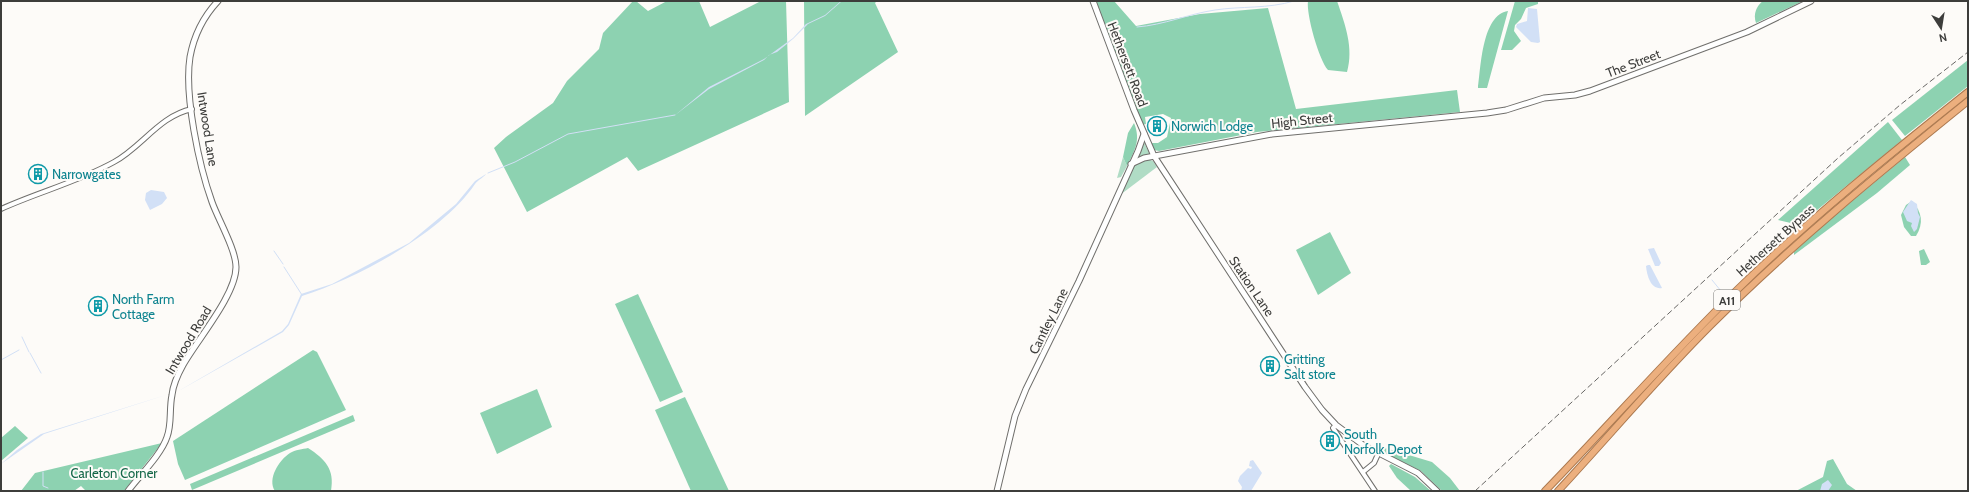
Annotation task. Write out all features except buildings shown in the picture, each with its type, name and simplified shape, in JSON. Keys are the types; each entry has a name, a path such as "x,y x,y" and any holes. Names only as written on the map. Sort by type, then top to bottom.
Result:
{"highway":[{"name":"Hethersett Bypass","path":"1545,491 1687,339 1771,257 1858,180 1968,92"},
{"name":"Hethersett Bypass","path":"1558,491 1672,365 1751,286 1851,196 1968,101"}],"street":[{"name":"Intwood Lane","path":"218,1 208,12 194,41 190,58 189,76 192,109 206,184 236,261"},
{"name":"Hethersett Road","path":"1093,1 1144,134 1154,156"},
{"name":"The Street","path":"1453,116 1506,110 1544,98 1575,95 1590,91 1748,32 1811,1"},
{"path":"1,209 80,178 115,162 137,147 158,126 170,118 192,109"},
{"name":"High Street","path":"1154,156 1272,134 1453,116"},
{"name":"Cantley Lane","path":"997,491 1015,416 1026,389 1079,281 1144,134"},
{"path":"1131,164 1144,158 1154,156"},
{"name":"Station Lane","path":"1154,156 1319,407 1336,425 1363,445 1418,473 1437,491"},
{"name":"Intwood Road","path":"128,491 165,442 168,432 171,396 174,384 183,365 228,292 236,272 236,261"},
{"name":"Station Lane","path":"1336,425 1333,428 1334,432 1375,491"},
{"path":"1363,472 1374,463 1379,452"}],"green space":[{"path":"633,1 636,1 648,11 667,1 699,1 710,27 761,1 786,1 789,102 638,171 627,157 527,212 494,148 506,137 553,103 567,81 599,49 603,33"},
{"path":"804,1 877,1 875,3 898,52 805,116"},
{"path":"1096,1 1114,1 1136,26 1200,14 1268,8 1296,109 1457,90 1460,112 1257,132 1159,151 1154,150 1151,143 1158,143 1167,137 1171,118 1163,114 1145,117 1146,124 1142,125"},
{"path":"1308,1 1337,1 1348,36 1350,54 1347,72 1328,70 1324,65 1311,26"},
{"path":"1515,1 1538,1 1538,4 1526,8 1521,19 1515,25 1514,31 1521,41 1512,50 1501,50"},
{"path":"1763,1 1803,1 1756,23 1756,11"},
{"path":"1508,11 1487,88 1478,88 1484,43 1488,32 1493,22 1499,15"},
{"path":"1968,60 1968,86 1905,136 1892,120"},
{"path":"1888,122 1902,140 1799,225 1778,220"},
{"path":"1134,123 1137,140 1135,150 1127,166 1123,157 1128,133"},
{"path":"1143,140 1150,155 1135,160"},
{"path":"1123,157 1127,166 1121,177 1117,178"},
{"path":"1905,157 1910,165 1877,193 1794,255 1794,252 1828,221"},
{"path":"1148,159 1153,161 1157,167 1120,195 1134,166"},
{"path":"1912,201 1918,209 1921,218 1919,231 1916,236 1911,236 1904,227 1901,215 1906,205"},
{"path":"1330,232 1351,273 1318,295 1296,250"},
{"path":"1924,249 1930,262 1926,265 1921,265 1919,251"},
{"path":"638,294 683,392 660,402 615,304"},
{"path":"313,350 317,352 346,410 185,480 178,464 173,441"},
{"path":"537,389 552,427 497,454 480,413"},
{"path":"685,397 729,491 691,491 655,410"},
{"path":"353,415 355,421 192,490 190,484"},
{"path":"15,426 28,438 1,461 1,438"},
{"name":"Carleton Corner","path":"162,443 124,491 86,491 81,486 74,491 21,491 35,473"},
{"path":"1379,446 1432,462 1450,478 1460,491 1442,491 1421,471 1380,451"},
{"path":"308,448 319,456 327,465 330,471 332,483 331,491 275,491 272,481 278,465 292,452"},
{"path":"1833,459 1847,484 1857,491 1796,491 1823,477 1827,461"},
{"path":"1391,464 1415,477 1431,491 1411,491 1397,478 1389,466"}],"water":[{"path":"842,1 825,16 808,24 793,39 777,52 770,55 793,38 806,24 825,15"},
{"path":"1528,8 1537,9 1540,42 1538,43 1531,42 1516,27 1517,24 1527,21"},
{"path":"768,56 764,60 709,89 674,116 709,87"},
{"path":"486,174 442,220 421,236 373,266 348,278 302,296 289,325 283,332 175,393 282,331 288,324 301,294 332,284 409,243 456,204 475,181"},
{"path":"151,190 164,192 167,198 162,204 150,210 145,200 146,193"},
{"path":"1911,200 1917,204 1920,217 1917,229 1914,232 1911,226 1912,223 1907,221 1903,212"},
{"path":"1654,248 1661,263 1659,266 1655,266 1648,249"},
{"path":"1650,265 1662,288 1655,287 1650,282 1646,266"},
{"path":"169,394 44,434 1,464 17,450 41,434"},
{"path":"1253,460 1262,473 1251,491 1241,491 1242,487 1238,481 1240,476 1248,468 1251,469 1252,467 1249,466 1250,461"},
{"path":"1828,480 1832,485 1828,491 1820,491 1822,484"}],"waterway":[{"path":"1137,27 1157,24 1215,10 1284,4 1294,1"},
{"path":"488,173 515,162 568,134 675,115"},
{"path":"274,251 283,264"},
{"path":"284,267 302,295"},
{"path":"1712,280 1721,291"},
{"path":"22,337 29,352"},
{"path":"1,360 19,350"},
{"path":"30,353 41,373"},
{"path":"43,472 43,486 48,488"}],"railway":[{"path":"1475,491 1838,158 1900,105 1968,52"}],"place":[{"name":"Norwich Lodge","path":"1157,126"},
{"name":"Narrowgates","path":"38,174"},
{"name":"North Farm Cottage","path":"98,306"},
{"name":"Gritting Salt store","path":"1270,366"},
{"name":"South Norfolk Depot","path":"1330,441"}]}
